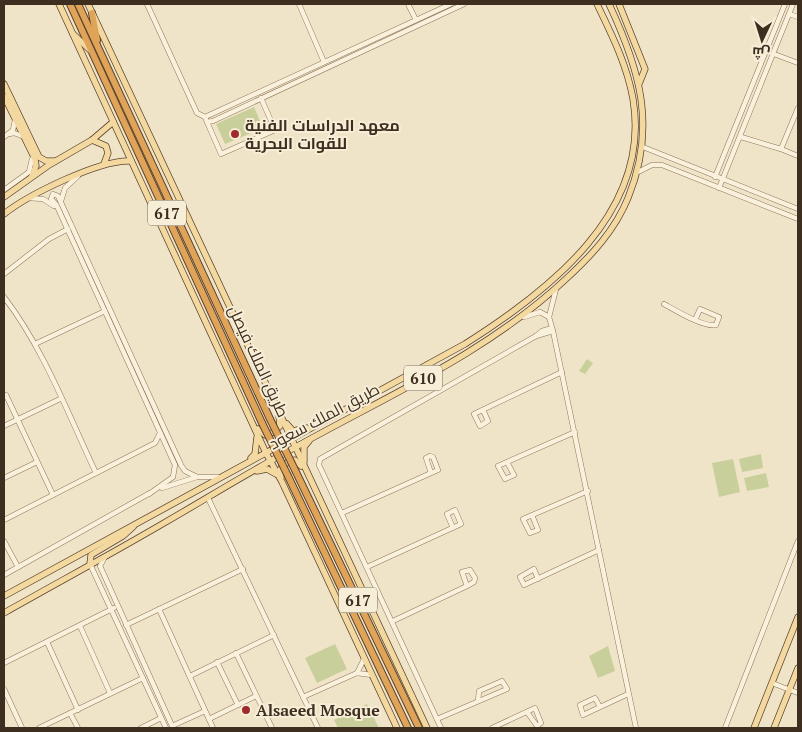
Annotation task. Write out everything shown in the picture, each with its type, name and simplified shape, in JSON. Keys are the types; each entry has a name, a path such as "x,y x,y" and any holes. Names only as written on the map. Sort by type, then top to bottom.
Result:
{"highway":[{"name":"طريق الملك فيصل","path":"70,4 262,423 408,728"},
{"name":"طريق الملك فيصل","path":"78,4 270,419 419,728"},
{"path":"92,13 98,46"}],"main road":[{"path":"58,4 266,453 282,482"},
{"path":"88,4 426,726"},
{"name":"طريق الملك سعود","path":"4,596 465,344 508,317 574,260 605,222 615,205 629,168 633,148 635,114 631,89 623,60 596,4"},
{"name":"طريق الملك سعود","path":"4,613 295,447 467,354 524,317 595,251 611,230 628,200 638,172 643,147 644,123 635,65 609,4"},
{"path":"619,4 645,69 639,84"},
{"path":"70,31 93,53"},
{"path":"4,84 39,157 46,161 54,162"},
{"path":"4,96 36,166 31,177"},
{"path":"4,197 54,162 92,140 113,122"},
{"path":"92,140 106,146 108,153 104,164"},
{"path":"4,214 27,198 104,164 131,161"},
{"path":"279,412 291,430 299,430 320,424"},
{"path":"253,423 262,434 271,434 280,426 279,412"},
{"path":"246,463 255,454 258,445 253,423"},
{"path":"307,474 304,447 322,432"},
{"path":"307,474 298,462 292,460 281,466 279,472 397,728"},
{"path":"250,473 267,469 277,475"},
{"path":"90,564 91,555 123,536 151,514"},
{"path":"754,728 798,617"},
{"path":"774,728 789,689 796,679 798,668"}],"street":[{"path":"147,4 197,113 206,120 221,154 275,130 261,98"},
{"path":"299,4 326,68"},
{"path":"408,4 416,20"},
{"path":"206,120 324,61 451,4"},
{"path":"206,120 261,98 464,4"},
{"path":"715,177 785,4"},
{"path":"719,188 724,180 793,4"},
{"path":"790,14 798,17"},
{"path":"774,54 798,63"},
{"path":"781,149 798,108"},
{"path":"5,136 14,127 15,119"},
{"path":"5,136 14,133 22,136"},
{"path":"741,137 798,156"},
{"path":"643,147 798,209"},
{"path":"4,190 31,169 31,155"},
{"path":"638,172 657,164 798,220"},
{"path":"59,208 64,190 79,175"},
{"path":"27,198 43,200 59,208 181,465 186,471 196,477"},
{"path":"4,274 49,239 69,228"},
{"path":"556,289 549,317 588,492 636,728"},
{"path":"4,297 35,344 96,473"},
{"path":"664,304 695,320 715,327 719,317 700,308 695,320"},
{"path":"35,344 107,310"},
{"path":"4,575 149,494 174,475 176,465 107,310"},
{"path":"524,317 540,312 549,317"},
{"path":"441,728 319,465 320,459 536,336 552,330"},
{"path":"483,410 562,372"},
{"path":"4,393 19,419 53,495"},
{"path":"4,426 60,399"},
{"path":"4,520 155,443 160,431"},
{"path":"507,462 575,432"},
{"path":"155,443 167,446"},
{"path":"4,478 37,462"},
{"path":"342,513 431,473"},
{"path":"149,494 196,477 219,477"},
{"path":"532,515 588,492"},
{"path":"208,498 318,728"},
{"path":"367,567 453,528"},
{"path":"725,728 798,541"},
{"path":"4,542 18,567"},
{"path":"538,579 599,550"},
{"path":"107,554 100,566 173,727 205,711"},
{"path":"90,564 166,728"},
{"path":"126,625 243,569"},
{"path":"393,621 467,586"},
{"path":"4,663 117,606"},
{"path":"159,608 213,728"},
{"path":"80,626 110,693"},
{"path":"190,676 274,635"},
{"path":"47,642 78,710"},
{"path":"236,653 272,728"},
{"path":"357,673 364,659"},
{"path":"217,662 238,705"},
{"path":"303,697 357,673 372,675"},
{"path":"39,728 143,678"},
{"path":"437,719 507,689 502,681 479,691 478,701"},
{"path":"772,683 798,693"},
{"path":"4,689 22,728"},
{"path":"600,707 595,698 580,705 583,715 628,694"},
{"path":"209,719 256,696"},
{"path":"492,728 527,712"},
{"path":"70,713 78,728"},
{"path":"141,728 161,718"}],"green space":[{"path":"254,107 263,128 225,144 216,124"},
{"path":"587,359 593,363 585,374 579,371"},
{"path":"761,454 763,468 742,472 739,459"},
{"path":"733,459 740,492 719,497 712,463"},
{"path":"766,473 769,487 747,491 744,478"},
{"path":"335,644 347,669 317,683 305,658"},
{"path":"608,646 615,671 598,678 589,656"},
{"path":"367,704 379,728 338,728 334,720"}],"place":[{"name":"معهد الدراسات الفنية للقوات البحرية","path":"235,134"},
{"name":"Alsaeed Mosque","path":"246,710"}]}
